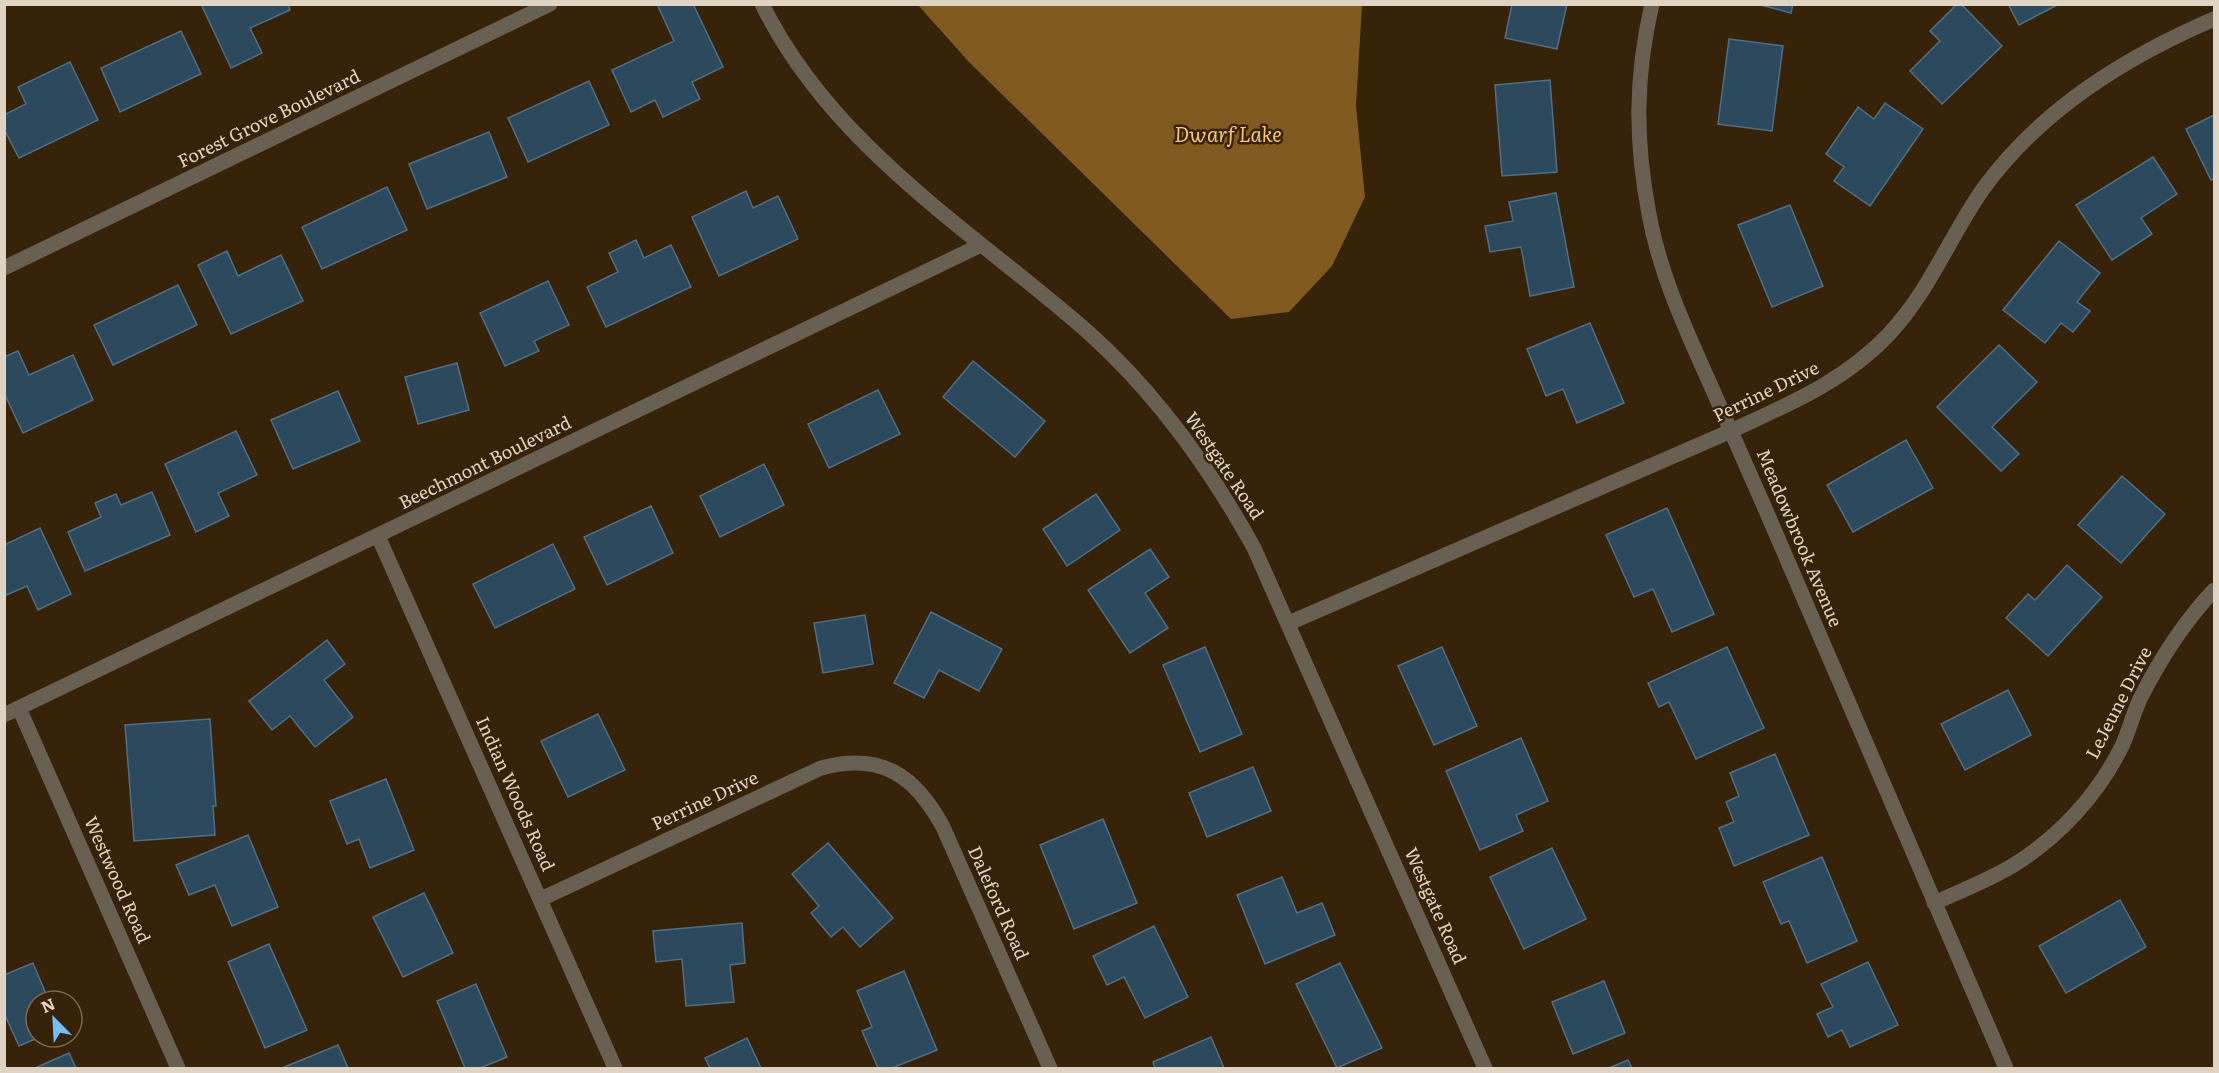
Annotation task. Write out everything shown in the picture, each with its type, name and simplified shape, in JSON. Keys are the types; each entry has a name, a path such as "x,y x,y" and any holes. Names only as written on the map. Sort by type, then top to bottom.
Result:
{"street":[{"name":"Forest Grove Boulevard","path":"4,268 550,4"},
{"name":"Westgate Road","path":"762,4 794,58 835,112 896,174 1090,334 1143,386 1172,421 1207,470 1239,521 1289,623 1485,1068"},
{"name":"Meadowbrook Avenue","path":"1652,4 1644,42 1638,99 1641,153 1649,215 1663,273 2006,1068"},
{"name":"Perrine Drive","path":"1289,623 1731,431 1797,401 1832,382 1890,334 1916,302 1983,189 2037,129 2076,96 2145,51 2214,19"},
{"name":"Beechmont Boulevard","path":"4,715 981,245"},
{"name":"Indian Woods Road","path":"378,536 615,1068"},
{"name":"LeJeune Drive","path":"1934,903 2012,866 2053,836 2073,816 2109,769 2158,664 2178,634 2214,590"},
{"name":"Westwood Road","path":"19,708 178,1068"},
{"name":"Perrine Drive","path":"541,899 821,768 856,762 891,770"},
{"name":"Daleford Road","path":"891,770 916,788 931,806 943,827 1050,1068"}],"water":[{"name":"Dwarf Lake","path":"918,5 1362,5 1356,106 1365,197 1332,266 1289,312 1231,319 968,61"}],"building":[{"path":"201,4 288,4 290,10 250,28 262,53 231,68"},
{"path":"657,4 693,4 723,67 692,82 700,99 663,117 655,100 631,112 612,70 674,41"},
{"path":"1512,4 1567,4 1557,49 1505,38"},
{"path":"1757,4 1793,4 1791,13"},
{"path":"1957,4 1961,4 2002,46 1942,104 1910,71 1940,41 1930,31"},
{"path":"2008,4 2059,4 2019,25"},
{"path":"181,31 201,74 120,112 101,68"},
{"path":"1729,39 1783,46 1772,131 1718,124"},
{"path":"70,62 98,120 19,158 4,129 4,115 26,104 18,87"},
{"path":"1550,80 1557,172 1502,176 1495,85"},
{"path":"589,81 609,125 528,162 508,118"},
{"path":"1885,103 1923,129 1870,206 1834,181 1844,167 1826,154 1858,107 1874,119"},
{"path":"2214,115 2214,179 2211,180 2186,129"},
{"path":"489,132 507,177 427,209 409,164"},
{"path":"2153,157 2177,194 2141,218 2152,234 2112,260 2076,205"},
{"path":"387,187 407,230 322,269 302,227"},
{"path":"746,191 753,208 778,196 798,239 719,276 692,217"},
{"path":"1556,193 1574,287 1530,296 1521,247 1490,252 1485,226 1513,221 1509,202"},
{"path":"1790,205 1823,286 1772,307 1738,225"},
{"path":"636,240 644,258 671,245 691,287 606,327 587,287 618,272 609,253"},
{"path":"2059,241 2100,273 2077,302 2090,311 2073,332 2061,323 2045,343 2003,310"},
{"path":"227,251 238,276 281,255 303,301 231,334 198,265"},
{"path":"548,281 569,325 534,341 539,351 505,366 480,313"},
{"path":"178,285 197,325 113,365 94,325"},
{"path":"1590,323 1624,403 1577,423 1563,389 1546,396 1527,349"},
{"path":"1999,345 2037,382 1992,427 2019,454 2001,471 1937,407"},
{"path":"18,351 29,375 73,355 93,400 23,433 4,393 4,357"},
{"path":"973,361 1045,421 1015,457 943,397"},
{"path":"457,363 469,410 418,424 405,377"},
{"path":"878,390 900,434 829,468 808,424"},
{"path":"338,391 360,441 293,469 271,420"},
{"path":"236,431 257,475 218,493 229,516 196,532 165,464"},
{"path":"1906,440 1933,488 1853,532 1827,485"},
{"path":"764,464 784,505 720,537 700,496"},
{"path":"2122,476 2165,514 2121,563 2078,525"},
{"path":"152,492 170,535 85,571 68,532 101,517 95,503 116,494 121,505"},
{"path":"1096,494 1120,530 1067,566 1043,529"},
{"path":"651,506 673,553 607,585 584,537"},
{"path":"1667,508 1714,614 1672,632 1653,589 1634,597 1606,535"},
{"path":"40,528 71,594 38,610 27,586 4,596 4,545"},
{"path":"553,544 575,589 495,628 473,584"},
{"path":"1150,549 1169,577 1145,593 1168,628 1130,653 1088,590"},
{"path":"2067,565 2102,597 2048,656 2006,618 2028,594 2035,600"},
{"path":"931,612 1002,649 979,691 939,670 924,698 894,683"},
{"path":"865,615 873,664 823,673 814,623"},
{"path":"327,640 345,664 324,680 353,717 315,747 290,716 272,730 249,701"},
{"path":"1205,647 1242,734 1200,752 1163,665"},
{"path":"1442,647 1477,726 1434,745 1398,666"},
{"path":"1727,647 1764,728 1696,759 1669,702 1659,707 1648,683"},
{"path":"2008,690 2031,735 1965,770 1941,724"},
{"path":"598,714 625,770 568,797 541,741"},
{"path":"210,719 216,806 213,806 215,835 134,841 125,725"},
{"path":"1521,738 1548,801 1516,815 1523,831 1480,850 1446,771"},
{"path":"1775,754 1809,835 1734,866 1719,828 1734,822 1726,802 1739,796 1730,773"},
{"path":"1253,767 1271,811 1207,837 1189,793"},
{"path":"386,779 414,850 370,868 359,839 347,844 330,801"},
{"path":"1103,819 1137,903 1074,929 1040,845"},
{"path":"248,835 278,907 232,926 215,885 189,895 176,865"},
{"path":"828,843 893,918 860,947 843,927 831,937 811,913 819,906 792,874"},
{"path":"1552,848 1586,919 1524,949 1490,877"},
{"path":"1822,857 1857,941 1807,963 1789,921 1781,924 1763,882"},
{"path":"1282,877 1297,913 1322,903 1335,935 1265,964 1237,895"},
{"path":"424,893 453,953 403,977 373,917"},
{"path":"2120,900 2146,947 2066,993 2039,946"},
{"path":"742,923 745,963 730,965 734,1002 686,1006 682,959 656,962 653,931"},
{"path":"1154,926 1188,997 1145,1018 1124,977 1107,985 1093,956"},
{"path":"269,944 307,1030 265,1048 228,962"},
{"path":"1868,962 1898,1025 1850,1047 1842,1030 1828,1037 1817,1014 1833,1007 1821,984"},
{"path":"33,963 44,989 24,989 24,1044 19,1046 4,1013 4,975"},
{"path":"1340,963 1382,1048 1337,1068 1296,984"},
{"path":"904,971 937,1050 892,1068 878,1068 862,1031 872,1027 857,991"},
{"path":"1604,981 1625,1033 1573,1054 1552,1002"},
{"path":"476,984 507,1057 480,1068 465,1068 437,1001"},
{"path":"1211,1037 1224,1068 1155,1068 1153,1062"},
{"path":"747,1038 761,1068 710,1068 705,1058"},
{"path":"338,1045 348,1068 282,1068"},
{"path":"69,1053 76,1068 35,1068"},
{"path":"1628,1060 1632,1068 1609,1068"}]}
